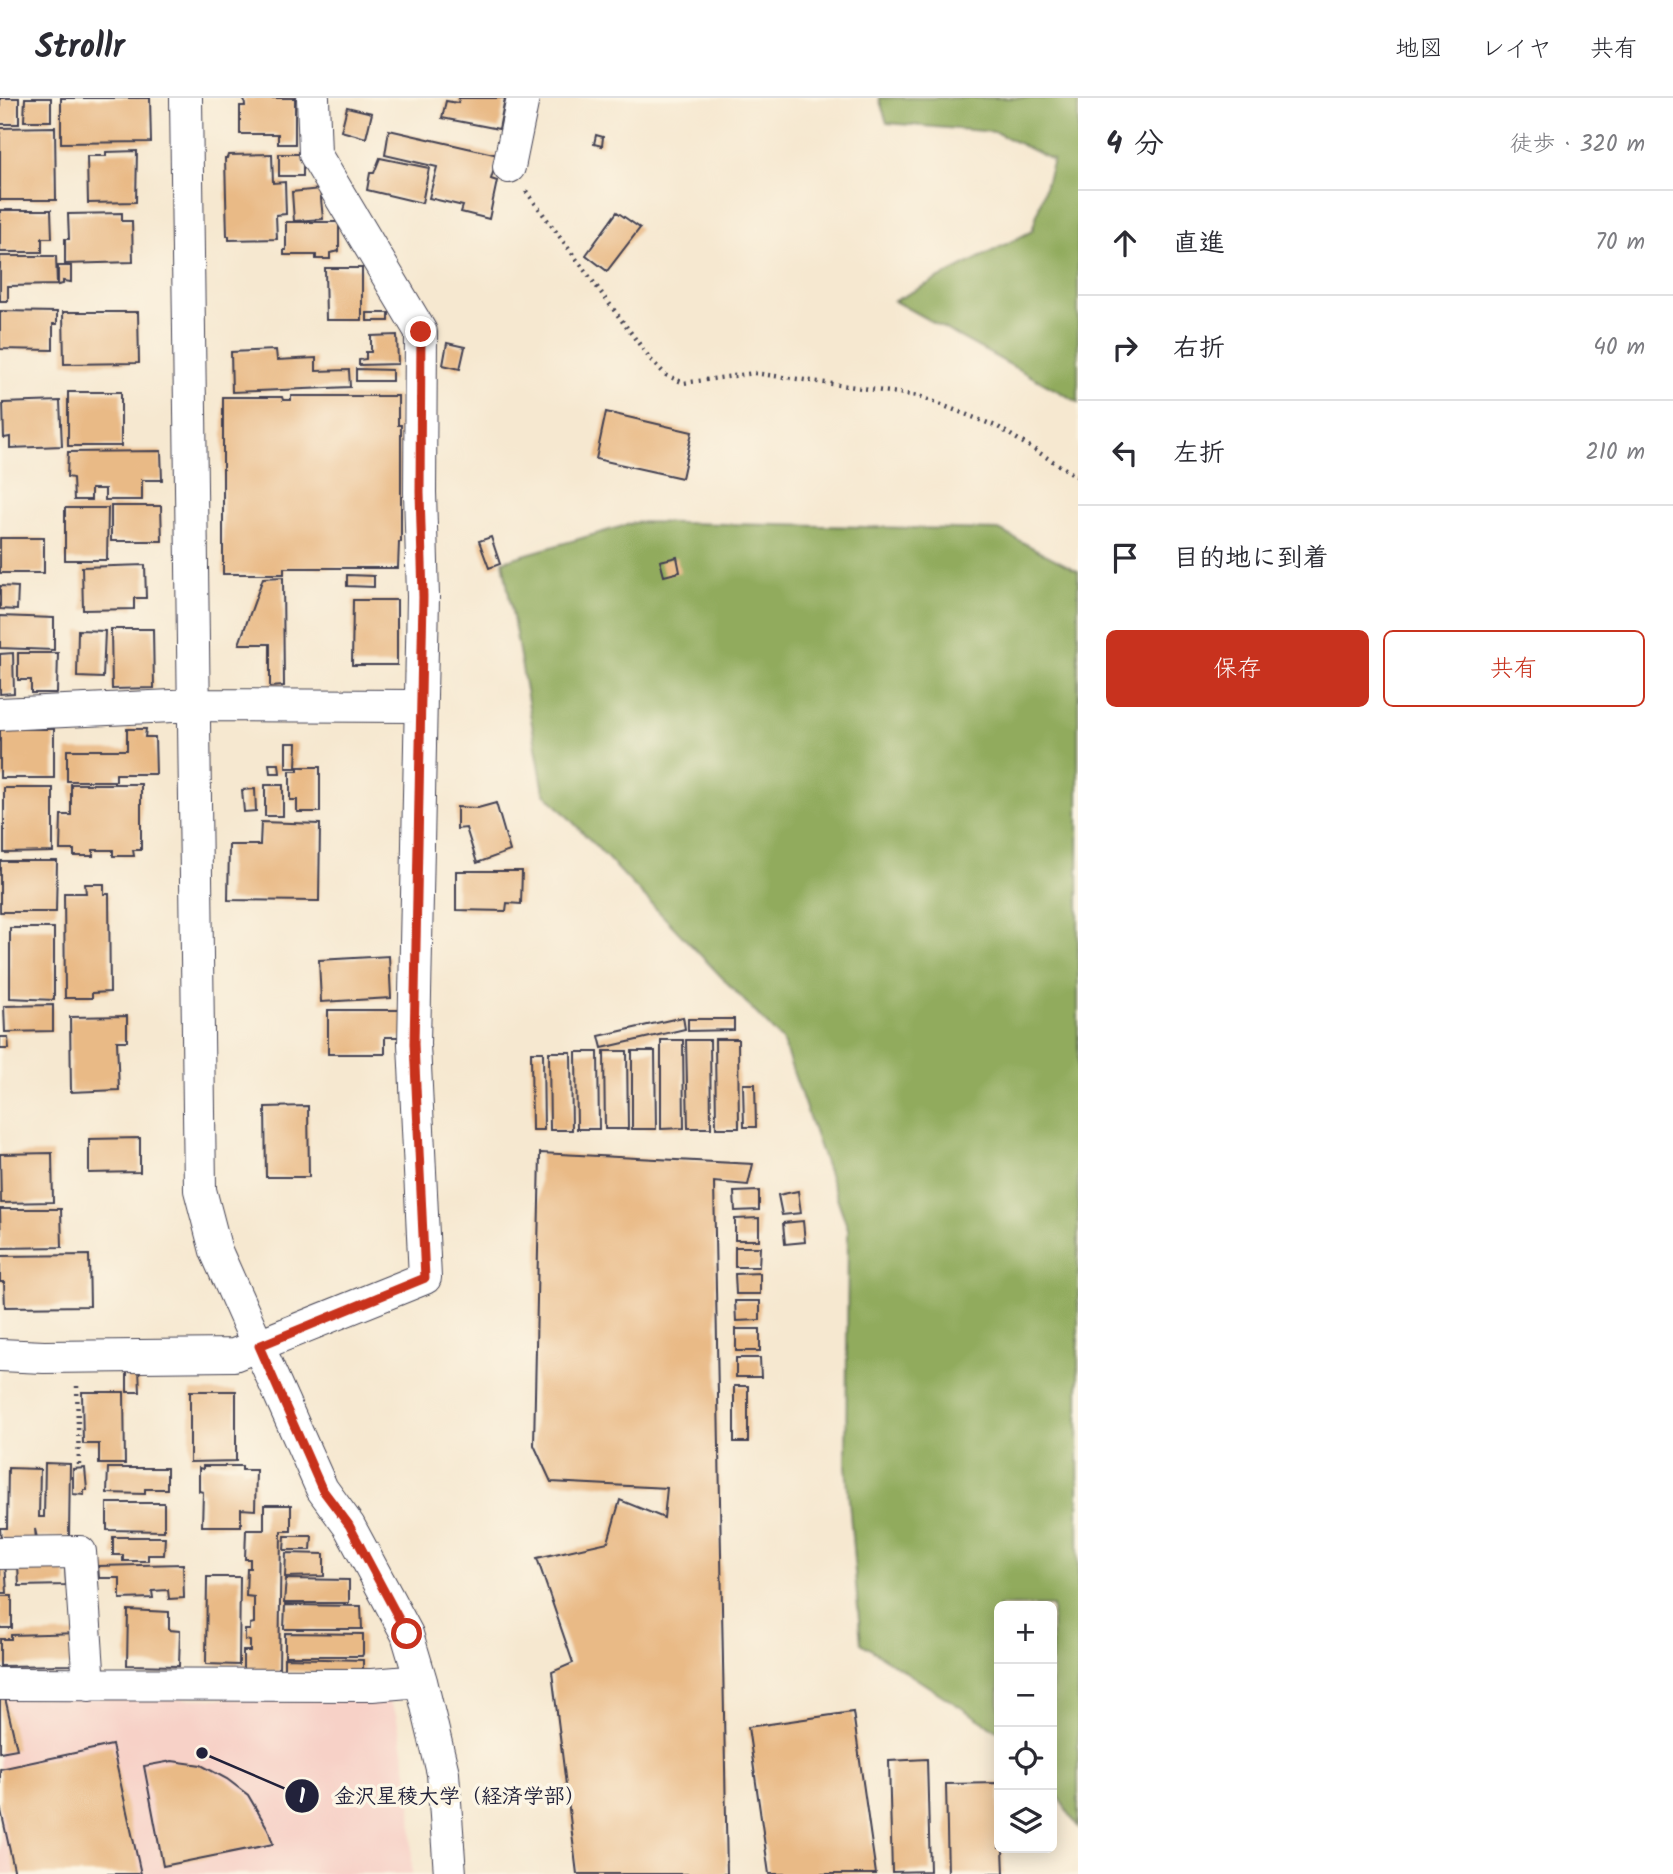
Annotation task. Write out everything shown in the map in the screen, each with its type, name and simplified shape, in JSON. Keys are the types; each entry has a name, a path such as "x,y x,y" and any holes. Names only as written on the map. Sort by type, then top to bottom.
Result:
{"street":[{"path":"186,98 188,422 200,1190 216,1251 322,1489 349,1525 401,1622 421,1681 443,1773 450,1874"},
{"path":"0,1355 234,1355 425,1278 414,1044 423,597 420,492 421,332 315,154 313,98"},
{"path":"509,167 523,98"},
{"path":"0,714 194,705 420,706"},
{"path":"0,1553 80,1552 89,1685"},
{"path":"0,1684 372,1685 421,1681"}],"path":[{"path":"509,167 651,360 666,375 684,383 754,373 919,396 998,427 1078,477"},
{"path":"76,1357 79,1465"}],"shaded area":[{"path":"0,1697 388,1700 396,1714 411,1792 412,1874 0,1874"}],"green space":[{"path":"879,98 1078,98 1078,402 894,301 1032,231 1053,160 995,132 887,123"},
{"path":"637,522 999,530 1078,571 1078,1827 1057,1796 1057,1601 994,1601 994,1729 861,1643 846,1466 848,1229 782,1040 544,792 503,561"}],"building":[{"path":"0,98 19,98 19,124 0,124"},
{"path":"25,98 51,98 51,121 24,121"},
{"path":"61,98 150,98 151,142 61,143"},
{"path":"244,98 295,98 295,144 278,144 278,134 240,134 240,106 245,106"},
{"path":"459,98 505,98 499,129 442,118 446,101 458,103"},
{"path":"347,107 372,113 366,138 341,131"},
{"path":"55,127 56,200 0,200 0,128"},
{"path":"389,130 498,155 491,179 497,181 489,219 461,212 463,206 429,198 437,167 385,155"},
{"path":"596,135 603,137 602,146 594,144"},
{"path":"137,151 136,202 88,203 87,156"},
{"path":"272,154 273,183 285,182 286,214 276,215 277,239 229,240 225,158 228,155"},
{"path":"279,154 303,154 303,176 279,176"},
{"path":"380,158 429,168 422,203 367,190 370,173 374,173"},
{"path":"320,189 323,219 294,221 292,192"},
{"path":"0,210 51,210 52,238 42,238 42,252 0,252"},
{"path":"617,212 640,228 607,271 586,255"},
{"path":"122,213 122,221 132,221 133,262 65,264 65,239 69,239 68,214"},
{"path":"286,222 339,222 339,251 330,253 330,259 316,259 316,255 284,255"},
{"path":"0,256 56,256 57,285 8,286 8,301 0,301"},
{"path":"58,266 71,266 71,282 63,281 63,284 58,285"},
{"path":"325,268 362,268 362,320 326,320"},
{"path":"0,311 57,312 57,324 53,324 53,350 0,349"},
{"path":"63,312 138,312 139,363 64,364"},
{"path":"367,313 389,313 389,321 367,321"},
{"path":"397,335 398,364 359,365 359,360 366,359 366,352 371,352 371,336"},
{"path":"447,343 465,347 460,369 443,365"},
{"path":"276,350 277,360 316,358 316,371 349,370 350,387 232,392 231,352"},
{"path":"356,369 392,370 392,381 356,381"},
{"path":"68,392 121,392 121,446 68,446"},
{"path":"291,396 398,396 398,425 401,425 401,542 398,568 284,568 284,574 223,574 223,397 282,397 283,400 291,400"},
{"path":"60,401 62,446 10,448 10,437 4,438 3,403"},
{"path":"606,412 692,432 682,478 596,459"},
{"path":"161,451 162,480 142,480 142,500 105,500 105,489 91,489 91,500 74,500 73,478 67,477 68,452"},
{"path":"111,506 161,506 162,541 111,541"},
{"path":"65,508 108,508 107,560 65,560"},
{"path":"491,537 500,564 489,568 479,541"},
{"path":"0,538 44,538 44,573 0,573"},
{"path":"677,557 680,572 664,576 660,561"},
{"path":"145,565 146,598 134,598 134,609 83,610 82,567"},
{"path":"347,575 374,576 374,587 347,586"},
{"path":"283,577 284,686 270,687 270,644 239,644 263,578"},
{"path":"0,586 18,587 17,610 0,609"},
{"path":"353,600 397,600 397,665 352,665"},
{"path":"0,616 54,618 54,650 0,648"},
{"path":"111,629 153,629 154,688 112,689"},
{"path":"78,630 105,631 103,678 77,677"},
{"path":"13,653 14,693 0,694 0,654"},
{"path":"18,653 58,653 57,693 31,693 31,680 18,680"},
{"path":"0,729 54,729 54,778 0,778"},
{"path":"127,729 146,729 145,737 155,737 156,774 116,774 116,781 67,781 67,750 127,750"},
{"path":"286,743 297,743 296,768 286,768"},
{"path":"269,764 279,764 280,773 270,773"},
{"path":"298,767 320,767 320,812 297,812 297,800 290,800 290,771 298,771"},
{"path":"71,784 141,784 141,850 133,850 134,856 113,856 113,850 93,850 93,856 74,856 74,850 60,850 61,815 71,815"},
{"path":"265,785 283,785 283,816 265,816"},
{"path":"4,788 53,788 53,852 4,853"},
{"path":"255,789 256,811 244,812 242,790"},
{"path":"496,803 510,851 477,863 466,828 457,829 457,807 478,808"},
{"path":"261,822 320,824 319,901 228,900 229,845 260,845"},
{"path":"0,861 57,861 56,912 0,912"},
{"path":"456,871 522,871 521,904 507,903 506,911 456,910"},
{"path":"85,884 104,884 104,894 109,894 110,992 92,993 92,998 65,998 64,893 86,893"},
{"path":"10,928 54,928 54,1000 10,998"},
{"path":"389,956 391,998 321,1002 319,960"},
{"path":"53,1005 53,1031 5,1032 4,1006"},
{"path":"328,1010 408,1010 408,1037 385,1037 385,1054 328,1054"},
{"path":"127,1016 127,1041 117,1041 119,1090 71,1092 70,1017"},
{"path":"683,1017 685,1029 602,1048 599,1036"},
{"path":"688,1019 734,1019 734,1030 688,1031"},
{"path":"0,1037 8,1037 9,1049 0,1049"},
{"path":"715,1039 738,1039 739,1128 716,1128"},
{"path":"661,1040 683,1040 684,1128 661,1129"},
{"path":"686,1040 710,1040 711,1128 688,1128"},
{"path":"604,1051 627,1051 628,1129 605,1129"},
{"path":"632,1051 655,1051 656,1129 632,1129"},
{"path":"531,1052 543,1052 544,1130 532,1130"},
{"path":"549,1052 571,1052 572,1130 550,1130"},
{"path":"576,1052 598,1052 599,1129 577,1129"},
{"path":"743,1084 755,1084 756,1127 744,1127"},
{"path":"308,1106 309,1177 266,1177 265,1107"},
{"path":"140,1138 140,1172 89,1173 89,1139"},
{"path":"52,1153 53,1202 1,1203 0,1154"},
{"path":"540,1153 753,1164 748,1185 714,1182 727,1874 577,1874 552,1672 573,1663 537,1558 608,1542 620,1500 664,1518 667,1488 551,1482 534,1445"},
{"path":"759,1191 759,1210 735,1211 734,1192"},
{"path":"798,1191 801,1213 782,1215 778,1195"},
{"path":"0,1209 61,1209 62,1247 1,1248"},
{"path":"759,1218 759,1240 735,1240 735,1219"},
{"path":"803,1221 805,1242 785,1244 783,1223"},
{"path":"735,1247 760,1247 759,1267 735,1267"},
{"path":"89,1255 90,1306 5,1307 4,1282 0,1282 0,1256"},
{"path":"760,1273 760,1294 736,1294 735,1274"},
{"path":"735,1301 760,1301 760,1320 736,1321"},
{"path":"736,1329 760,1329 760,1351 736,1351"},
{"path":"736,1358 760,1358 761,1377 736,1377"},
{"path":"127,1368 139,1368 140,1392 127,1392"},
{"path":"734,1386 748,1386 748,1442 734,1442"},
{"path":"190,1391 236,1391 236,1461 190,1462"},
{"path":"82,1392 124,1392 125,1464 99,1464 99,1444 83,1444"},
{"path":"45,1463 70,1464 69,1537 37,1538 35,1529 36,1540 1,1540 0,1528 7,1528 8,1468 40,1469 39,1517 44,1517"},
{"path":"203,1466 242,1466 242,1470 256,1470 255,1510 241,1509 241,1526 202,1526 203,1492 199,1491 199,1468 203,1469"},
{"path":"85,1468 87,1490 84,1490 84,1495 73,1494 73,1469"},
{"path":"108,1468 167,1468 167,1489 145,1489 145,1494 107,1493"},
{"path":"107,1503 164,1503 164,1531 107,1530"},
{"path":"264,1505 291,1505 291,1531 281,1531 279,1671 243,1672 243,1651 250,1651 250,1641 245,1640 245,1630 250,1630 250,1624 254,1623 254,1597 246,1596 250,1559 245,1559 246,1530 264,1530"},
{"path":"285,1536 312,1536 311,1550 284,1550"},
{"path":"113,1537 165,1537 164,1555 148,1555 148,1561 123,1561 123,1555 113,1555"},
{"path":"286,1553 324,1554 324,1576 285,1577"},
{"path":"0,1561 5,1561 7,1593 0,1593"},
{"path":"65,1562 66,1585 19,1586 18,1563"},
{"path":"183,1564 184,1598 169,1599 168,1590 152,1591 153,1598 120,1599 120,1578 99,1578 98,1566"},
{"path":"207,1577 240,1577 239,1665 206,1664"},
{"path":"286,1579 349,1580 349,1603 284,1603"},
{"path":"0,1596 12,1596 12,1628 0,1628"},
{"path":"285,1605 361,1606 362,1629 284,1629"},
{"path":"128,1610 169,1612 169,1630 180,1631 179,1666 127,1665"},
{"path":"80,1633 72,1665 0,1666 0,1639 11,1639 11,1635"},
{"path":"285,1633 363,1634 363,1654 285,1656"},
{"path":"284,1658 363,1660 363,1673 284,1671"},
{"path":"5,1698 17,1749 0,1752 0,1699"},
{"path":"853,1712 876,1874 769,1874 748,1727"},
{"path":"112,1745 141,1874 15,1874 0,1806 0,1769"},
{"path":"927,1759 930,1871 892,1872 889,1761"},
{"path":"172,1761 201,1765 227,1779 248,1795 268,1829 273,1844 163,1866 144,1766"},
{"path":"994,1783 994,1853 1003,1853 1004,1874 948,1874 946,1784"}],"place":[{"name":"金沢星稜大学（経済学部）","path":"202,1753"}],"route":[{"path":"407,1634 390,1597 349,1525 322,1489 259,1346 425,1278 414,1044 423,597 420,492 421,332"}]}
